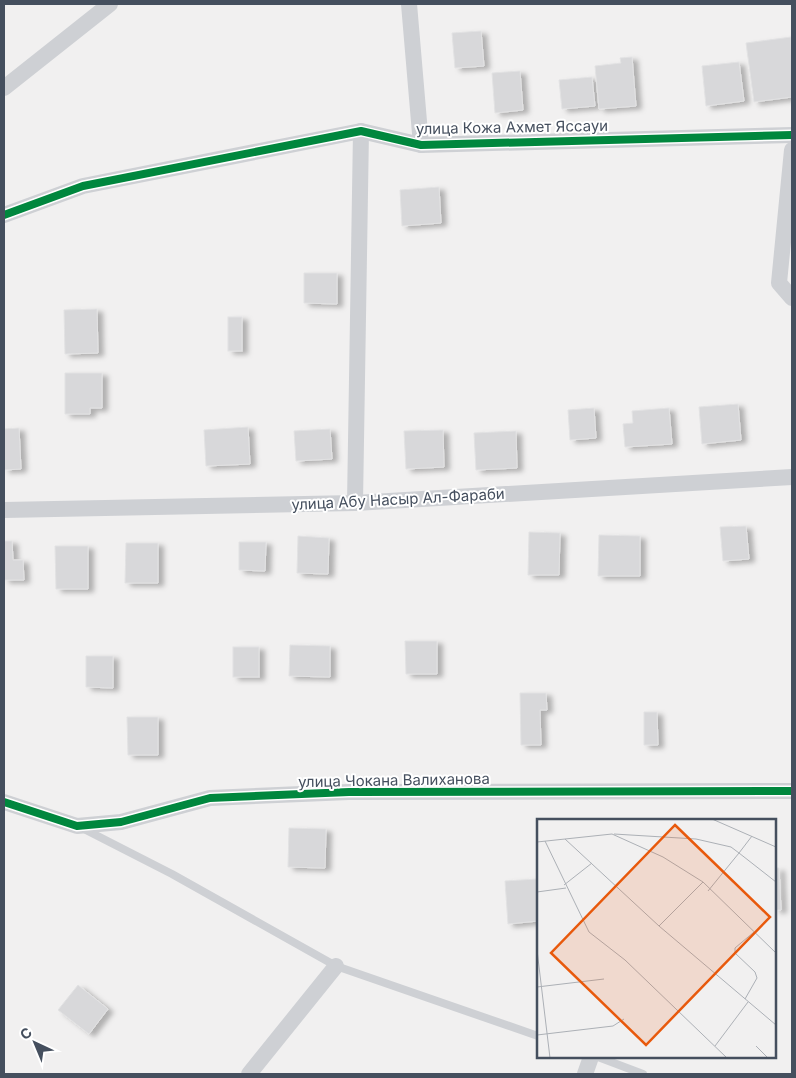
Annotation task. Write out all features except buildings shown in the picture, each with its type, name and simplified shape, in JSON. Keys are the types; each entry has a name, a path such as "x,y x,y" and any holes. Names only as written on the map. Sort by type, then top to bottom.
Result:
{"street":[{"path":"4,88 110,4"},
{"path":"409,4 420,145"},
{"path":"355,503 361,131"},
{"name":"улица Кожа Ахмет Яссауи","path":"4,215 83,186 361,131 420,145 792,135"},
{"path":"792,150 778,283 792,298"},
{"name":"улица Абу Насыр Ал-Фараби","path":"4,510 355,503 792,477"},
{"name":"улица Чокана Валиханова","path":"4,802 77,826 121,822 210,798 348,792 792,791"},
{"path":"250,1074 336,966"},
{"path":"586,1074 591,1058"}],"lane":[{"path":"77,826 172,874 336,966 537,1036"},
{"path":"601,1058 643,1074"}],"cycle path":[{"path":"4,215 83,186 361,131 421,145 792,135"},
{"path":"4,802 77,826 121,822 210,798 349,792 792,791"}]}
